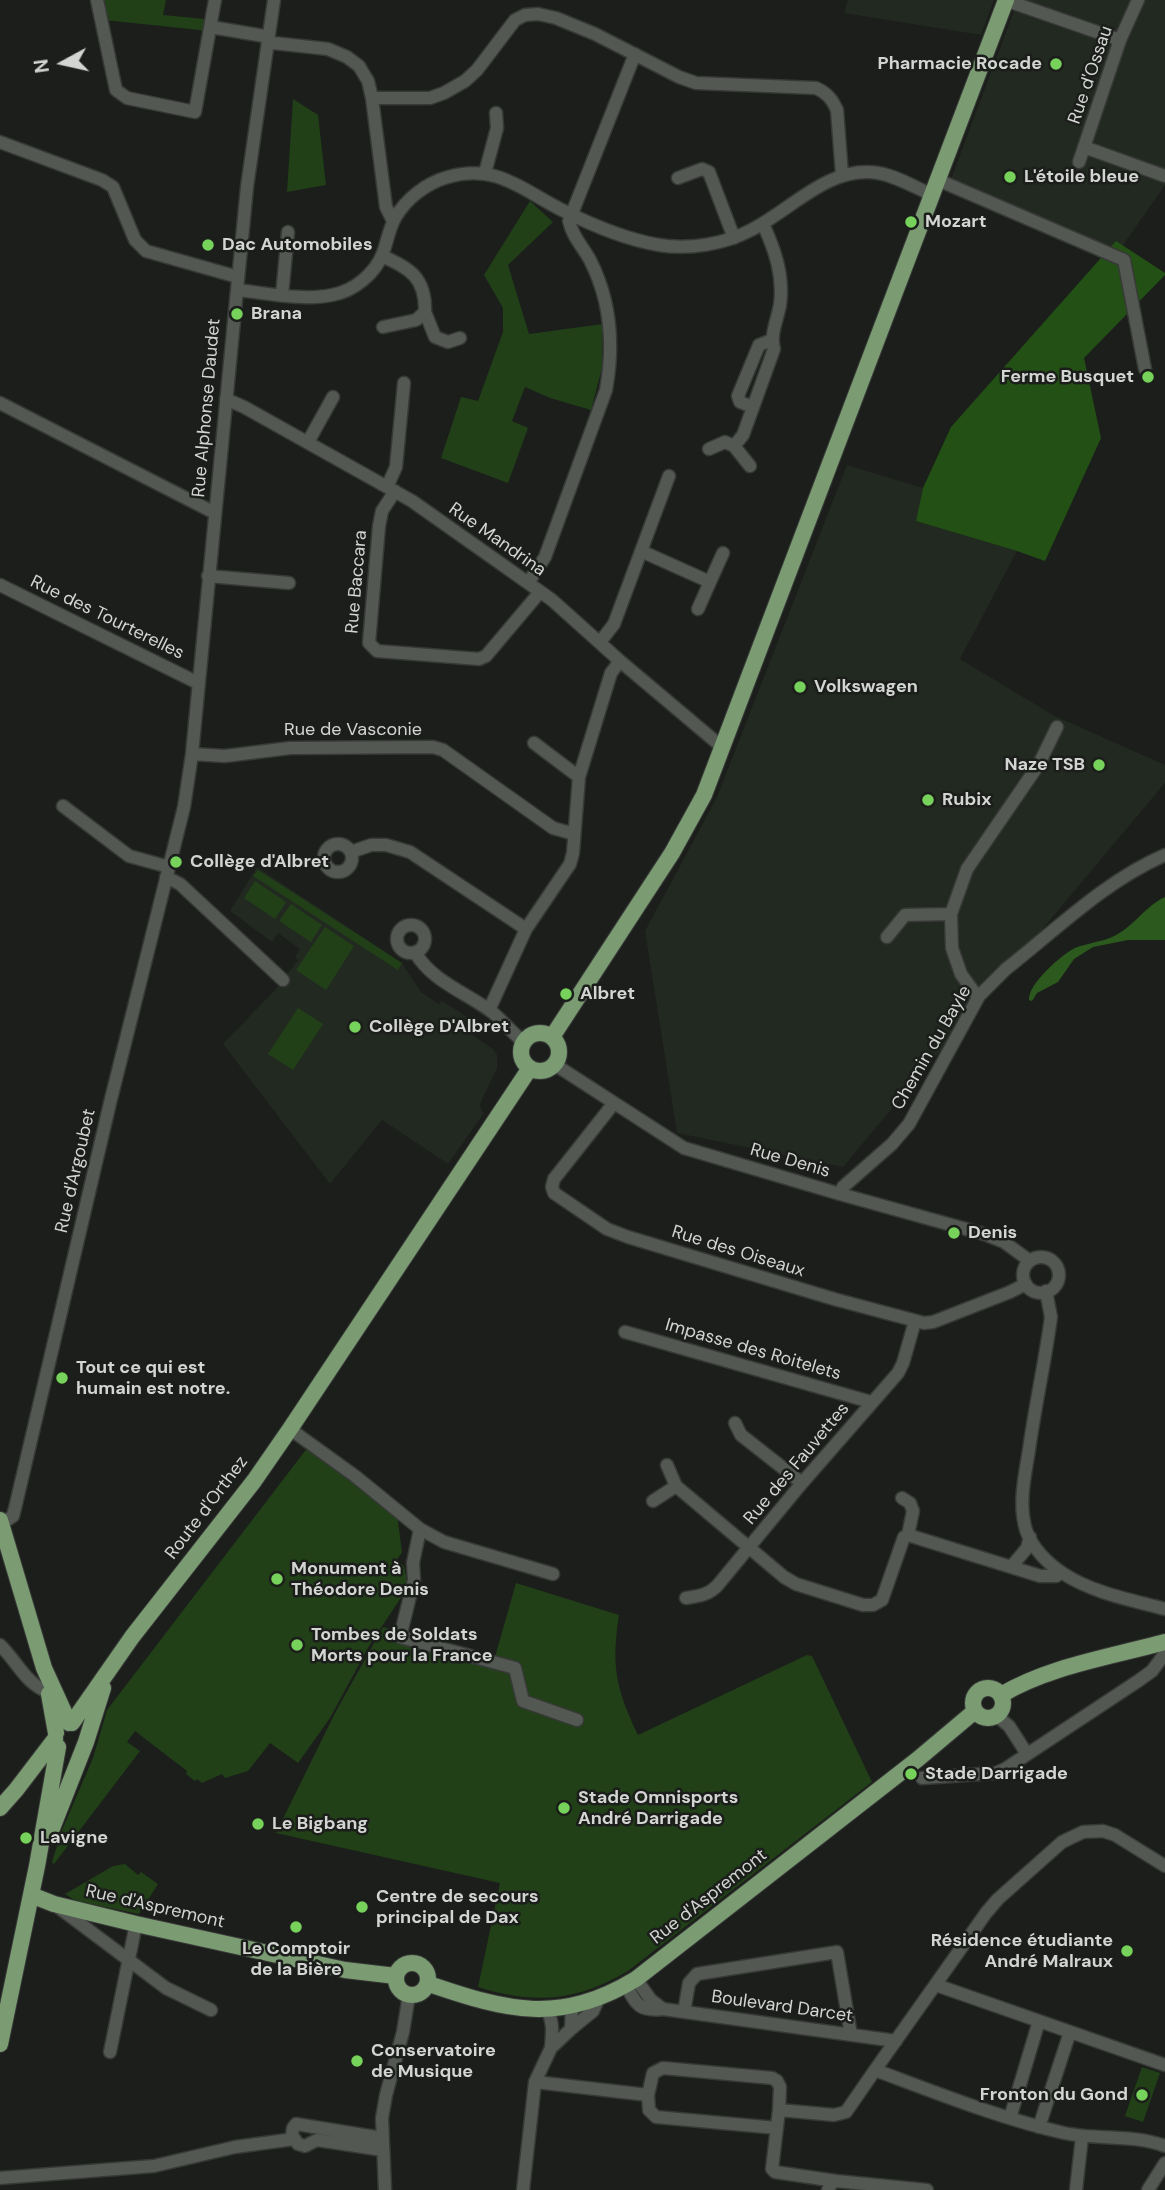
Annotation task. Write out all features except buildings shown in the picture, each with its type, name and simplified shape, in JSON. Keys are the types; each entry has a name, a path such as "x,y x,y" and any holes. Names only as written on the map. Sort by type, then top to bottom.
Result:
{"main road":[{"path":"552,1037 692,819 704,794 1005,0"},
{"path":"537,1033 552,1037 559,1050 554,1064 543,1070 530,1068 522,1056 524,1042 537,1033"},
{"name":"Route d'Orthez","path":"69,1738 132,1637 254,1481 290,1429 530,1068"},
{"path":"1,1522 44,1668 69,1738 37,1866"},
{"path":"1002,1695 1053,1672 1164,1649"},
{"path":"44,1668 49,1692 69,1738"},
{"path":"982,1689 996,1690 1002,1695 1002,1710 997,1716 989,1718 975,1711 973,1702 982,1689"},
{"name":"Rue d'Aspremont","path":"429,1984 494,2003 529,2009 572,2007 598,2000 631,1982 918,1759 975,1711"},
{"path":"0,2044 55,1765 69,1738"},
{"path":"0,1808 69,1738"},
{"path":"16,1790 55,1765"},
{"path":"16,1790 29,1790 49,1797"},
{"name":"Rue d'Aspremont","path":"31,1895 54,1904 136,1924 345,1969 396,1976"},
{"path":"417,1963 426,1970 429,1984 421,1993 410,1995 401,1991 396,1976 404,1965 417,1963"}],"street":[{"path":"97,0 116,90 127,98 195,112 215,0"},
{"name":"Rue Alphonse Daudet","path":"181,820 191,754 247,187 274,0"},
{"path":"1005,0 1120,40"},
{"name":"Rue d'Ossau","path":"1079,162 1120,40 1138,0"},
{"path":"372,98 430,98 444,93 466,81 477,70 515,20 525,15 538,14 556,18 678,77 696,83 816,88 826,92 837,110 842,175"},
{"path":"211,27 264,36 273,43 328,50 347,57 359,66 368,81 372,98 386,208 393,221"},
{"path":"528,583 545,557 606,390 611,340 603,290 591,261 572,232 569,221 635,54"},
{"path":"485,173 497,128 496,113"},
{"path":"0,142 102,180 113,187 135,240 146,251 237,284 282,295 331,295 359,283 372,271 382,256 393,221 402,208 430,183 464,173 485,173 508,178 571,215 639,241 660,246 686,247 734,238 842,175 879,173 935,187 1124,260 1145,369"},
{"path":"1084,147 1165,176"},
{"path":"678,178 702,169 709,172 734,238"},
{"path":"734,446 743,435 775,349 772,340 780,304 779,275 773,246 762,224"},
{"path":"282,295 288,232"},
{"path":"382,256 413,272 417,277 425,302 425,312 435,337 448,342 460,338"},
{"path":"383,327 416,320 425,312"},
{"path":"391,489 396,467 404,383"},
{"path":"308,442 333,397"},
{"name":"Rue Mandrina","path":"226,399 391,489 528,583 552,600 722,747"},
{"path":"0,403 215,513"},
{"path":"709,449 725,442 734,446 750,466"},
{"path":"600,642 614,624 669,476"},
{"name":"Rue Baccara","path":"391,489 379,526 369,643 372,648 479,659 486,656 540,592"},
{"path":"641,551 710,582"},
{"path":"698,609 723,553"},
{"path":"208,576 289,583"},
{"name":"Rue des Tourterelles","path":"0,585 198,683"},
{"path":"489,1010 526,929 570,864 579,776 611,673 620,661"},
{"path":"979,996 961,974 952,948 950,914 967,869 1039,764 1057,727"},
{"path":"534,743 579,776"},
{"name":"Rue de Vasconie","path":"191,754 225,756 290,748 433,747 443,750 553,828 574,834"},
{"path":"63,806 129,856 168,872 283,980"},
{"name":"Rue d'Argoubet","path":"1,1522 13,1516 107,1116 181,820"},
{"path":"351,852 371,845 386,845 410,852 526,929"},
{"name":"Chemin du Bayle","path":"840,1194 843,1187 892,1144 909,1124 979,996 1006,969 1106,889 1128,873 1165,855"},
{"path":"887,937 905,915 950,914"},
{"path":"415,952 421,963 430,971 489,1010 524,1042"},
{"name":"Rue Denis","path":"554,1064 684,1148 984,1234 1004,1242 1030,1261"},
{"name":"Rue des Oiseaux","path":"614,1103 554,1179 552,1186 554,1193 607,1229 924,1323 933,1322 1026,1284"},
{"path":"1036,1257 1049,1259 1058,1269 1057,1283 1046,1292 1039,1292 1026,1284 1024,1269 1030,1261 1036,1257"},
{"path":"1046,1292 1051,1317 1023,1493 1026,1530 1045,1559 1061,1573 1095,1589 1165,1609"},
{"name":"Rue des Fauvettes","path":"902,1498 910,1503 913,1511 908,1535 904,1537 882,1600 873,1605 863,1605 796,1584 750,1547 898,1373 915,1321"},
{"name":"Impasse des Roitelets","path":"625,1332 871,1402"},
{"path":"735,1423 741,1435 802,1483"},
{"path":"290,1429 355,1476 420,1529 444,1542 553,1574"},
{"path":"667,1465 676,1486 750,1547 710,1592 686,1598"},
{"path":"653,1501 676,1486"},
{"path":"420,1529 413,1563 414,1580 400,1637 515,1668 523,1701 577,1720"},
{"path":"908,1535 1040,1576 1056,1576 1061,1573"},
{"path":"1011,1567 1027,1548 1030,1536"},
{"path":"0,1645 30,1682 49,1692"},
{"path":"922,1779 996,1773 1152,1671 1164,1649"},
{"path":"997,1716 1009,1726 1027,1754"},
{"path":"779,2110 834,2115 846,2112 998,1899 1062,1842 1083,1832 1102,1831 1115,1835 1165,1866"},
{"path":"54,1904 166,1988 211,2010"},
{"path":"110,2052 136,1924"},
{"path":"684,2012 689,1983 697,1974 837,1952 851,2035"},
{"name":"Boulevard Darcet","path":"631,1982 633,2000 642,2008 651,2010 663,2009 896,2040"},
{"path":"936,1985 1165,2064"},
{"path":"386,2190 382,2118 410,1995"},
{"path":"551,2048 593,2011 598,2000"},
{"path":"571,2029 572,2007"},
{"path":"523,2190 536,2082 551,2048 553,2028 547,2010"},
{"path":"1010,2118 1039,2021"},
{"path":"1039,2127 1070,2032"},
{"path":"777,2128 656,2117 649,2110 648,2095 653,2073 663,2068 772,2078 777,2081 780,2087 779,2110 777,2128 772,2164 775,2172 832,2185 927,2190"},
{"path":"875,2070 1039,2127 1082,2137 1151,2141 1165,2146"},
{"path":"536,2082 648,2095"},
{"path":"0,2178 154,2166 235,2147 294,2139 293,2128 296,2124 383,2144"},
{"path":"1076,2190 1082,2137"},
{"path":"1148,2190 1165,2163"}],"shaded area":[{"path":"101,0 166,0 163,15 205,19 204,32 104,20"},
{"path":"848,0 994,0 981,35 844,13"},
{"path":"1018,0 1165,0 1165,185 1119,251 951,179"},
{"path":"293,99 318,115 326,185 287,192"},
{"path":"530,201 553,222 508,265 529,334 603,324 602,368 591,410 550,398 525,387 512,421 528,428 508,483 441,458 461,397 478,401 503,332 503,308 484,275"},
{"path":"1116,241 1165,275 1084,358 1101,438 1045,561 916,521 923,488 951,427"},
{"path":"847,465 923,488 916,521 1017,551 960,659 1053,715 1165,765 1165,783 843,1167 677,1133 645,931 717,797"},
{"name":"Collège D'Albret","path":"257,867 402,963 421,992 439,1004 442,1001 474,1021 468,1032 493,1049 497,1055 497,1068 480,1104 484,1113 448,1164 382,1120 330,1184 223,1044 274,991 298,960 295,957 300,949 278,933 272,942 230,911"},
{"path":"258,870 402,963 398,970 253,876"},
{"path":"255,881 286,902 275,919 244,898"},
{"path":"1165,897 1165,940 1128,940 1093,947 1074,959 1058,982 1037,993 1032,1001 1029,1000 1039,978 1062,957 1075,948 1108,939 1119,933"},
{"path":"291,904 322,925 311,942 279,921"},
{"path":"325,927 354,946 326,990 296,970"},
{"path":"298,1008 323,1024 293,1070 268,1054"},
{"path":"308,1447 397,1514 402,1552 397,1560 404,1566 408,1587 369,1646 330,1718 298,1763 270,1743 248,1771 225,1778 222,1774 202,1783 197,1779 195,1781 186,1774 187,1771 135,1731 127,1742 140,1751 54,1864 52,1862 62,1830 93,1758 107,1710"},
{"name":"Stade Omnisports André Darrigade","path":"516,1583 619,1615 615,1649 617,1677 638,1735 807,1655 812,1656 872,1782 628,1971 591,1989 555,1997 518,1996 478,1987 500,1883 276,1833 335,1713 383,1627 495,1657"},
{"path":"125,1864 138,1875 141,1872 158,1884 139,1914 76,1901 65,1894 113,1866"},
{"name":"Fronton du Gond","path":"1142,2067 1160,2073 1143,2122 1125,2116"}],"place":[{"name":"Pharmacie Rocade","path":"1056,64"},
{"name":"L'étoile bleue","path":"1010,177"},
{"name":"Mozart","path":"911,222"},
{"name":"Dac Automobiles","path":"208,245"},
{"name":"Brana","path":"237,314"},
{"name":"Ferme Busquet","path":"1148,377"},
{"name":"Volkswagen","path":"800,687"},
{"name":"Naze TSB","path":"1099,765"},
{"name":"Rubix","path":"928,800"},
{"name":"Collège d'Albret","path":"176,862"},
{"name":"Albret","path":"566,994"},
{"name":"Collège D'Albret","path":"355,1027"},
{"name":"Denis","path":"954,1233"},
{"name":"Tout ce qui est humain est notre.","path":"62,1378"},
{"name":"Monument à Théodore Denis","path":"277,1579"},
{"name":"Tombes de Soldats Morts pour la France","path":"297,1645"},
{"name":"Stade Darrigade","path":"911,1774"},
{"name":"Stade Omnisports André Darrigade","path":"564,1808"},
{"name":"Le Bigbang","path":"258,1824"},
{"name":"Lavigne","path":"26,1838"},
{"name":"Centre de secours principal de Dax","path":"362,1907"},
{"name":"Le Comptoir de la Bière","path":"296,1927"},
{"name":"Résidence étudiante André Malraux","path":"1127,1951"},
{"name":"Conservatoire de Musique","path":"357,2061"},
{"name":"Fronton du Gond","path":"1142,2095"}]}
